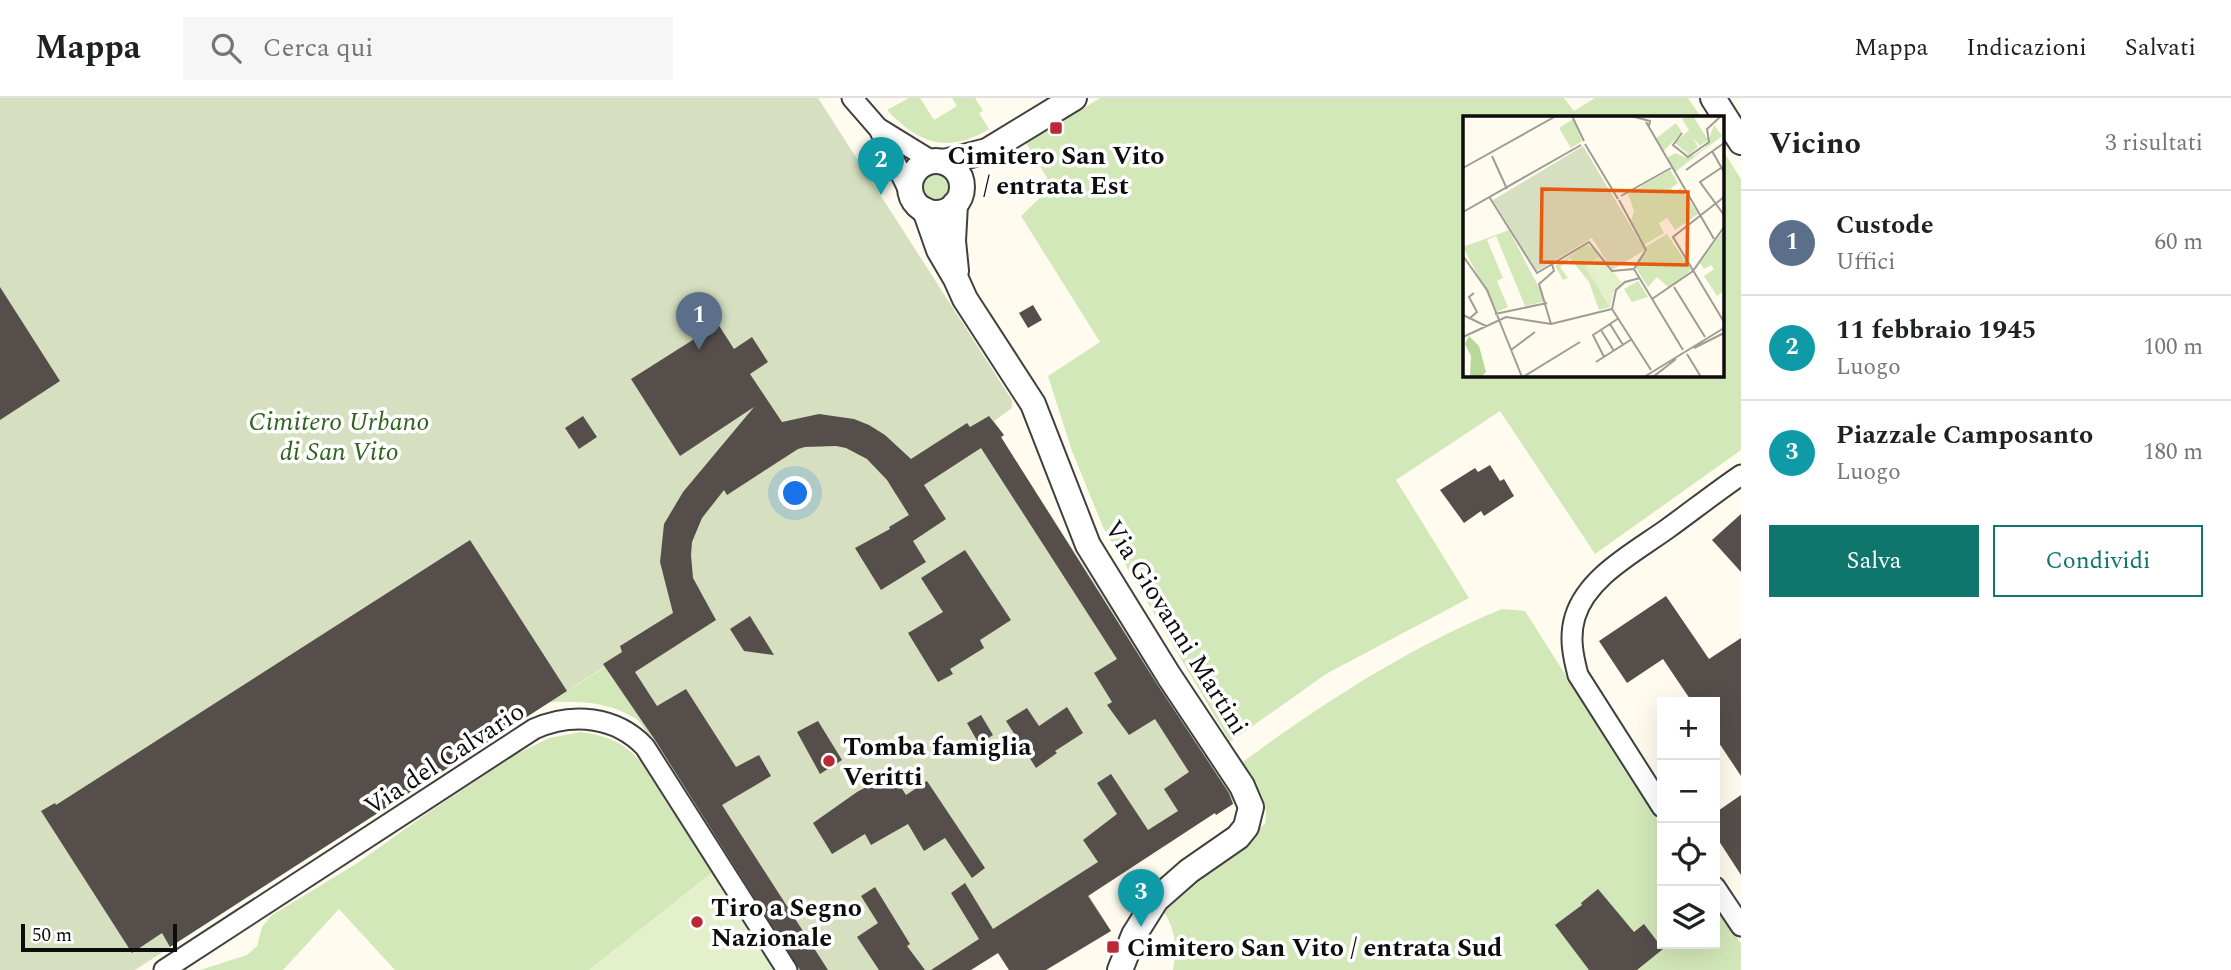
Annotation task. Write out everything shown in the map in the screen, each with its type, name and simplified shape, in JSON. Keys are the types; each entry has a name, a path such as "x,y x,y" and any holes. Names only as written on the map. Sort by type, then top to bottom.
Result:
{"street":[{"name":"Via Giovanni Martini","path":"852,98 879,129 965,299 1033,404 1088,545 1169,677 1248,796 1251,814 1243,831 1178,879 1156,900 1134,935 1120,970"},
{"path":"987,151 958,194 941,212 918,202 910,187 915,171 921,165 987,151 1074,98"},
{"path":"1713,98 1741,142"},
{"name":"Via Giovanni Martini","path":"879,129 938,162"},
{"path":"938,162 955,170 958,194"},
{"name":"Via Giovanni Martini","path":"957,279 953,241 958,194"},
{"path":"1657,799 1578,675 1572,636 1576,616 1586,596 1607,574 1741,474"},
{"name":"Via del Calvario","path":"164,970 534,729 547,723 583,718 601,721 626,731 645,747 787,970"},
{"path":"1720,894 1741,926"}],"green space":[{"name":"Cimitero Urbano di San Vito","path":"0,98 818,98 1012,400 1012,408 994,421 1004,435 1001,438 1236,802 1216,815 1214,813 1089,895 1111,931 1046,970 1009,970 998,953 971,970 800,970 604,667 135,970 0,970"},
{"path":"909,98 920,98 934,120 957,106 952,98 975,98 983,111 979,113 989,129 974,137 947,143 923,138 899,122 887,110"},
{"path":"1100,98 1564,98 1574,111 1595,98 1688,98 1700,116 1463,116 1463,376 1724,376 1724,152 1741,179 1741,450 1595,554 1500,411 1396,480 1469,598 1326,674 1230,742 1103,527 1072,451 1048,376 1100,342 1021,216 1052,186 1026,143"},
{"path":"935,172 946,176 950,187 946,198 935,202 924,198 920,187 924,176"},
{"path":"1502,609 1525,611 1657,819 1657,949 1720,949 1720,912 1741,943 1741,970 1173,970 1174,936 1160,906 1265,824 1263,799 1240,764 1366,679 1468,624"},
{"path":"605,667 642,723 620,711 598,704 550,702"},
{"path":"581,732 614,741 628,749 641,762 712,873 589,970 395,970 339,909 283,970 200,970 247,955 257,946 262,927 272,915 356,864 515,755 549,738"},
{"name":"Tiro a Segno Nazionale","path":"712,873 775,970 589,970"}],"building":[{"path":"0,287 60,381 0,420"},
{"path":"1033,305 1042,320 1028,328 1019,313"},
{"path":"718,324 734,349 752,337 768,362 750,374 782,422 819,414 854,419 885,435 911,459 967,423 970,427 989,416 1004,435 1001,437 1229,793 1233,804 1088,896 1111,931 1046,970 1009,970 998,953 971,970 931,970 979,939 951,893 965,883 993,929 1098,862 1083,840 1117,814 1097,783 1111,774 1148,830 1178,811 1164,789 1189,772 1155,719 1129,735 1107,705 1112,702 1094,673 1117,659 981,448 924,485 946,519 913,541 926,562 881,590 855,548 909,515 887,480 867,459 836,446 805,447 727,495 724,490 702,518 692,542 691,555 693,578 716,620 635,672 657,706 686,689 736,767 759,755 771,776 722,805 828,970 800,970 655,740 603,664 622,652 620,646 673,613 660,562 664,524 683,492 754,407 680,456 631,379"},
{"path":"583,416 597,437 579,449 565,428"},
{"path":"1490,465 1500,481 1504,479 1514,496 1484,516 1481,511 1464,523 1440,490 1475,468 1478,472"},
{"path":"1741,514 1741,572 1712,540"},
{"path":"470,540 567,691 170,947 162,933 132,953 41,811 55,803 56,805"},
{"path":"965,550 1011,620 980,640 984,648 950,669 953,674 938,682 908,633 943,612 921,578"},
{"path":"1666,596 1709,659 1741,638 1741,776 1720,744 1720,697 1689,697 1663,659 1627,683 1599,641"},
{"path":"750,616 774,655 744,651 730,629"},
{"path":"1067,707 1083,733 1055,751 1057,753 1036,768 1006,721 1027,708 1039,726"},
{"path":"981,715 993,735 979,744 967,723"},
{"path":"818,721 842,760 820,774 797,732"},
{"path":"892,773 906,795 927,781 985,868 972,878 945,838 924,851 908,824 871,845 865,834 832,854 813,823 857,792"},
{"path":"1741,795 1741,875 1720,843 1720,810"},
{"path":"875,887 910,944 907,946 925,970 879,970 857,937 878,923 861,896"},
{"path":"1598,889 1634,932 1644,924 1657,941 1657,949 1663,949 1637,970 1589,970 1555,925 1582,905 1581,903"}],"place":[{"name":"Cimitero San Vito / entrata Est","path":"1056,128"},
{"name":"11 febbraio 1945","path":"881,195"},
{"name":"Custode","path":"699,350"},
{"name":"Tomba famiglia Veritti","path":"829,761"},
{"name":"Tiro a Segno Nazionale","path":"697,922"},
{"name":"Piazzale Camposanto","path":"1141,927"},
{"name":"Cimitero San Vito / entrata Sud","path":"1113,947"}]}
